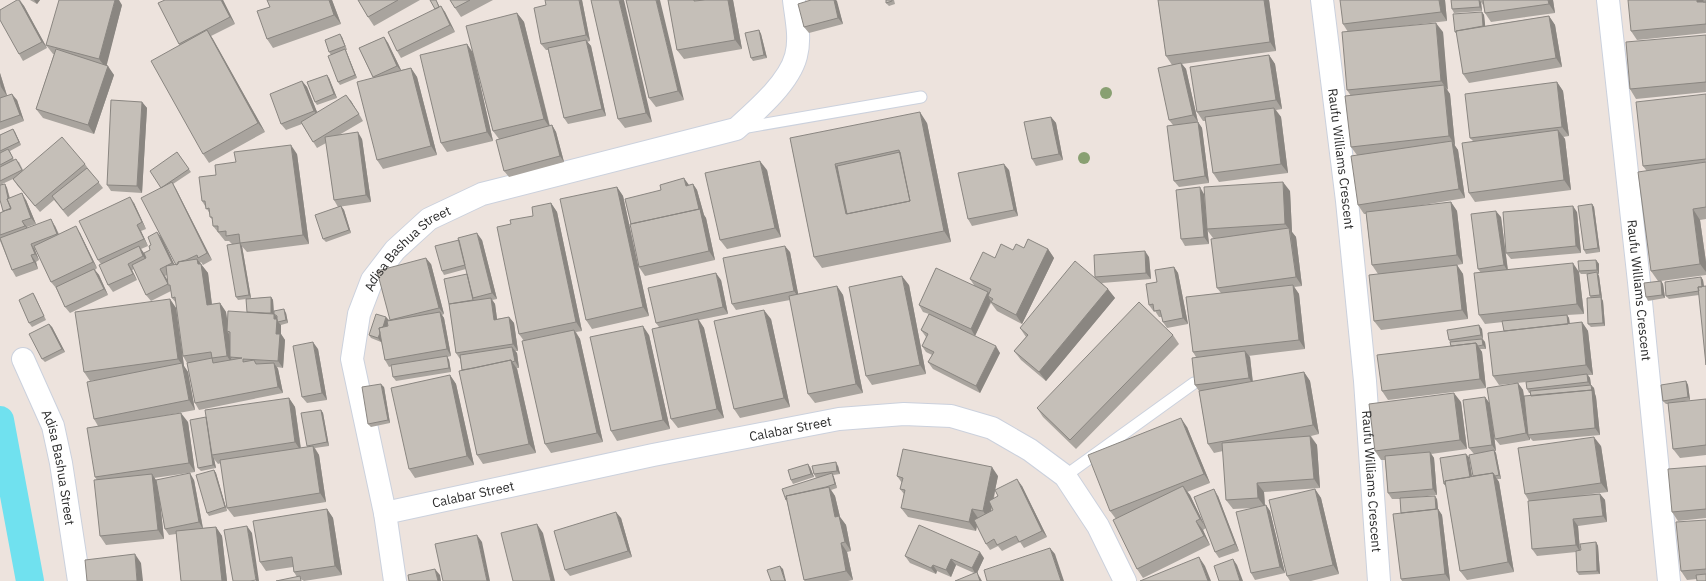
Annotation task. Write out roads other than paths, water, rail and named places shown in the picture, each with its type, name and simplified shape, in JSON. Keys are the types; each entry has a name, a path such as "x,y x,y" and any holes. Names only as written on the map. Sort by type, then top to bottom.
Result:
{"street":[{"path":"736,129 751,116 791,72 797,55 798,36 794,0"},
{"name":"Raufu Williams Crescent","path":"1322,0 1347,201 1366,381 1379,581"},
{"name":"Raufu Williams Crescent","path":"1608,0 1639,282 1669,581"},
{"name":"Adisa Bashua Street","path":"395,581 385,513 352,359 359,314 372,280 395,250 429,219 482,194 736,129"},
{"name":"Adisa Bashua Street","path":"23,359 53,426 62,471 79,581"},
{"name":"Calabar Street","path":"385,513 653,455 839,419 904,414 951,416 992,428 1030,450 1065,476 1098,526 1125,581"}],"lane":[{"path":"736,129 921,97"},
{"path":"1065,476 1194,383"}],"waterway":[{"path":"0,420 30,581"}]}
